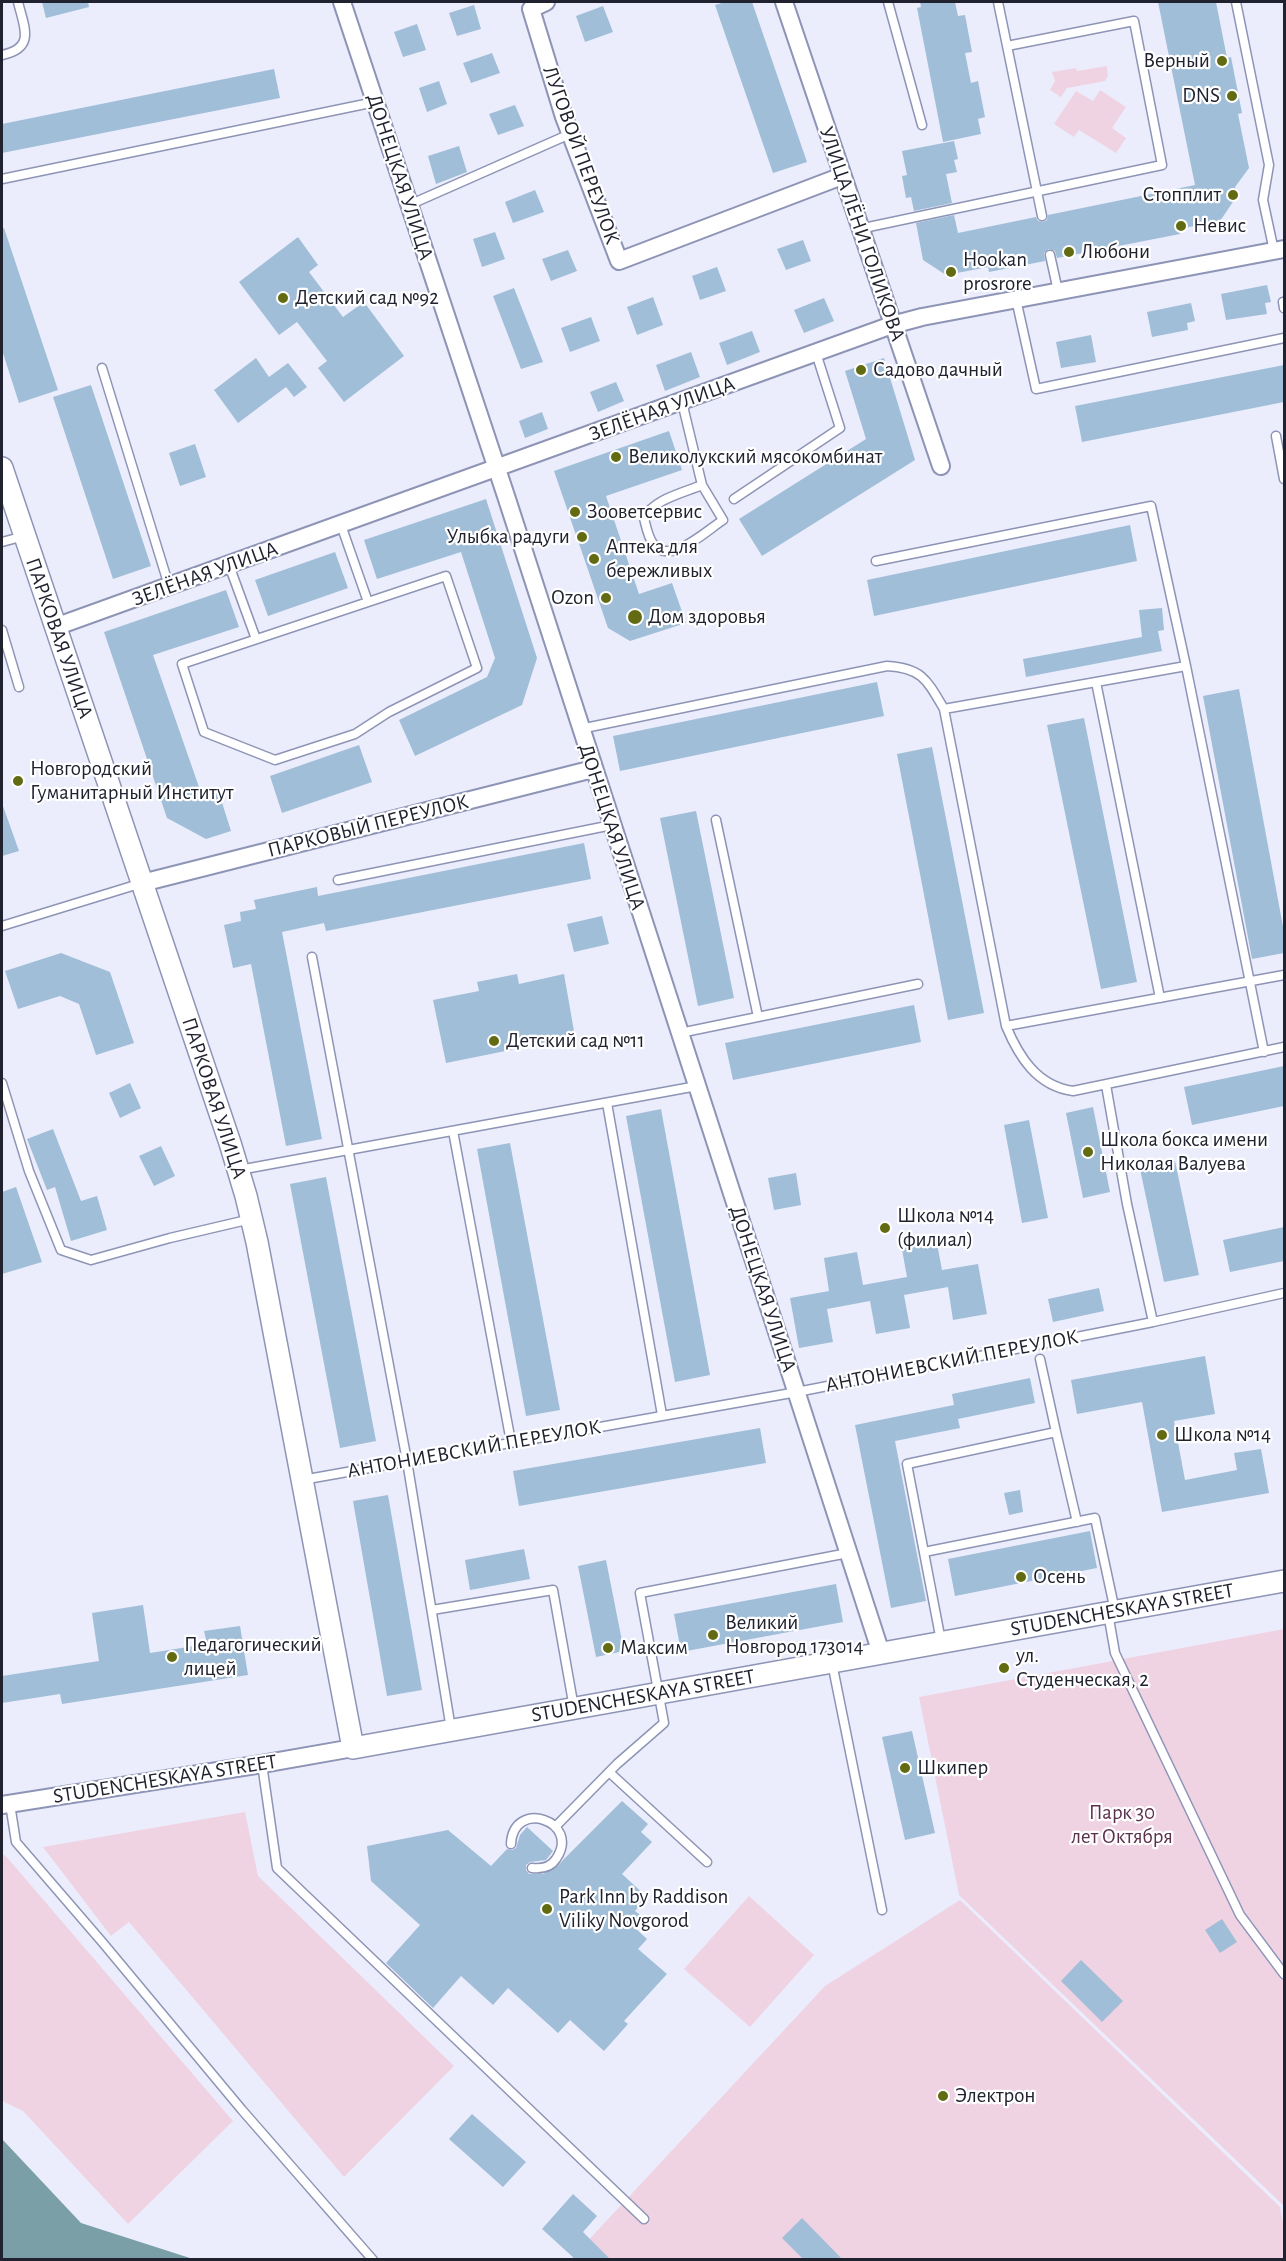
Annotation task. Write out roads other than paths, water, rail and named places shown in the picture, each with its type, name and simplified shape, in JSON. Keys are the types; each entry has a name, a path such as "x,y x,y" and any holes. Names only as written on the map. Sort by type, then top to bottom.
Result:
{"street":[{"name":"ДОНЕЦКАЯ УЛИЦА","path":"342,2 680,1033 880,1653"},
{"name":"ЛУГОВОЙ ПЕРЕУЛОК","path":"546,2 531,9 570,134 619,261 842,176"},
{"name":"УЛИЦА ЛЁНИ ГОЛИКОВА","path":"784,2 941,466"},
{"name":"ЗЕЛЁНАЯ УЛИЦА","path":"55,627 892,325 922,317 1279,250"},
{"name":"ПАРКОВАЯ УЛИЦА","path":"2,468 238,1170 252,1219 353,1748"},
{"name":"ПАРКОВЫЙ ПЕРЕУЛОК","path":"142,883 593,769"},
{"name":"STUDENCHESKAYA STREET","path":"6,1804 262,1764 1284,1581"}],"lane":[{"path":"2,55 20,48 24,42 26,34 18,2"},
{"path":"888,2 922,126"},
{"path":"998,2 1042,216"},
{"path":"1236,2 1269,165 1263,200 1279,250"},
{"path":"860,229 1162,165 1134,21 1007,46"},
{"path":"2,179 375,102"},
{"path":"409,205 570,134"},
{"path":"1050,255 1058,291"},
{"path":"1016,299 1036,389 1284,338"},
{"path":"734,499 840,428 816,353"},
{"path":"102,368 169,586"},
{"path":"682,402 702,485 723,520 677,551 665,552 658,548 652,543 644,518 648,511 654,505 702,485"},
{"path":"1276,436 1284,479"},
{"path":"876,561 1151,506 1186,666 1264,1052"},
{"path":"341,525 368,602"},
{"path":"2,542 24,536"},
{"path":"229,565 256,639"},
{"path":"446,576 477,668 389,712 355,734 276,760 204,732 182,664 368,602 446,576"},
{"path":"2,630 19,687"},
{"path":"580,729 887,666 906,667 918,673 933,689 944,709 1006,1026 1024,1063 1051,1085 1073,1091 1284,1047"},
{"path":"944,709 1186,666"},
{"path":"1096,682 1160,998"},
{"path":"716,820 758,1017"},
{"path":"338,880 612,825"},
{"path":"2,926 142,883"},
{"path":"312,957 407,1461 452,1730"},
{"path":"1006,1026 1284,975"},
{"path":"680,1033 918,984"},
{"path":"2,1083 29,1171 61,1250 91,1260 170,1238 252,1219"},
{"path":"1106,1085 1127,1204 1153,1322"},
{"path":"238,1170 697,1086"},
{"path":"607,1103 662,1415"},
{"path":"453,1131 511,1442"},
{"name":"АНТОНИЕВСКИЙ ПЕРЕУЛОК","path":"302,1480 796,1392 1153,1322 1284,1293"},
{"path":"1040,1359 1077,1522"},
{"path":"941,1642 907,1464 1056,1432"},
{"path":"924,1552 1095,1518 1111,1612 1115,1653 1240,1915 1284,1974"},
{"path":"556,1826 609,1772 664,1722 640,1593 848,1552"},
{"path":"432,1610 553,1590 574,1708"},
{"path":"832,1662 882,1910"},
{"path":"262,1764 277,1868 644,2219"},
{"path":"609,1772 707,1862"},
{"path":"6,1804 16,1842 104,1943 248,2116 373,2259"},
{"path":"511,1845 511,1836 519,1824 531,1818 544,1819 556,1826 562,1839 561,1852 553,1863 541,1869 532,1868"}],"place":[{"name":"Верный","path":"1222,61"},
{"name":"DNS","path":"1232,96"},
{"name":"Стопплит","path":"1233,195"},
{"name":"Невис","path":"1181,226"},
{"name":"Любони","path":"1069,252"},
{"name":"Hookan prosrore","path":"951,272"},
{"name":"Детский сад №92","path":"283,298"},
{"name":"Садово дачный","path":"861,370"},
{"name":"Великолукский мясокомбинат","path":"616,457"},
{"name":"Зооветсервис","path":"575,512"},
{"name":"Улыбка радуги","path":"582,537"},
{"name":"Аптека для бережливых","path":"594,559"},
{"name":"Ozon","path":"606,598"},
{"name":"Дом здоровья","path":"635,617"},
{"name":"Новгородский Гуманитарный Институт","path":"18,781"},
{"name":"Детский сад №11","path":"494,1041"},
{"name":"Школа бокса имени Николая Валуева","path":"1088,1152"},
{"name":"Школа №14 (филиал)","path":"885,1228"},
{"name":"Школа №14","path":"1162,1435"},
{"name":"Осень","path":"1021,1577"},
{"name":"Великий Новгород 173014","path":"713,1635"},
{"name":"Максим","path":"608,1648"},
{"name":"Педагогический лицей","path":"172,1657"},
{"name":"ул. Студенческая, 2","path":"1004,1668"},
{"name":"Шкипер","path":"905,1768"},
{"name":"Park Inn by Raddison Viliky Novgorod","path":"547,1909"},
{"name":"Электрон","path":"943,2096"}],"park label":[{"name":"Парк 30 лет Октября","path":"1122,1825"}]}
